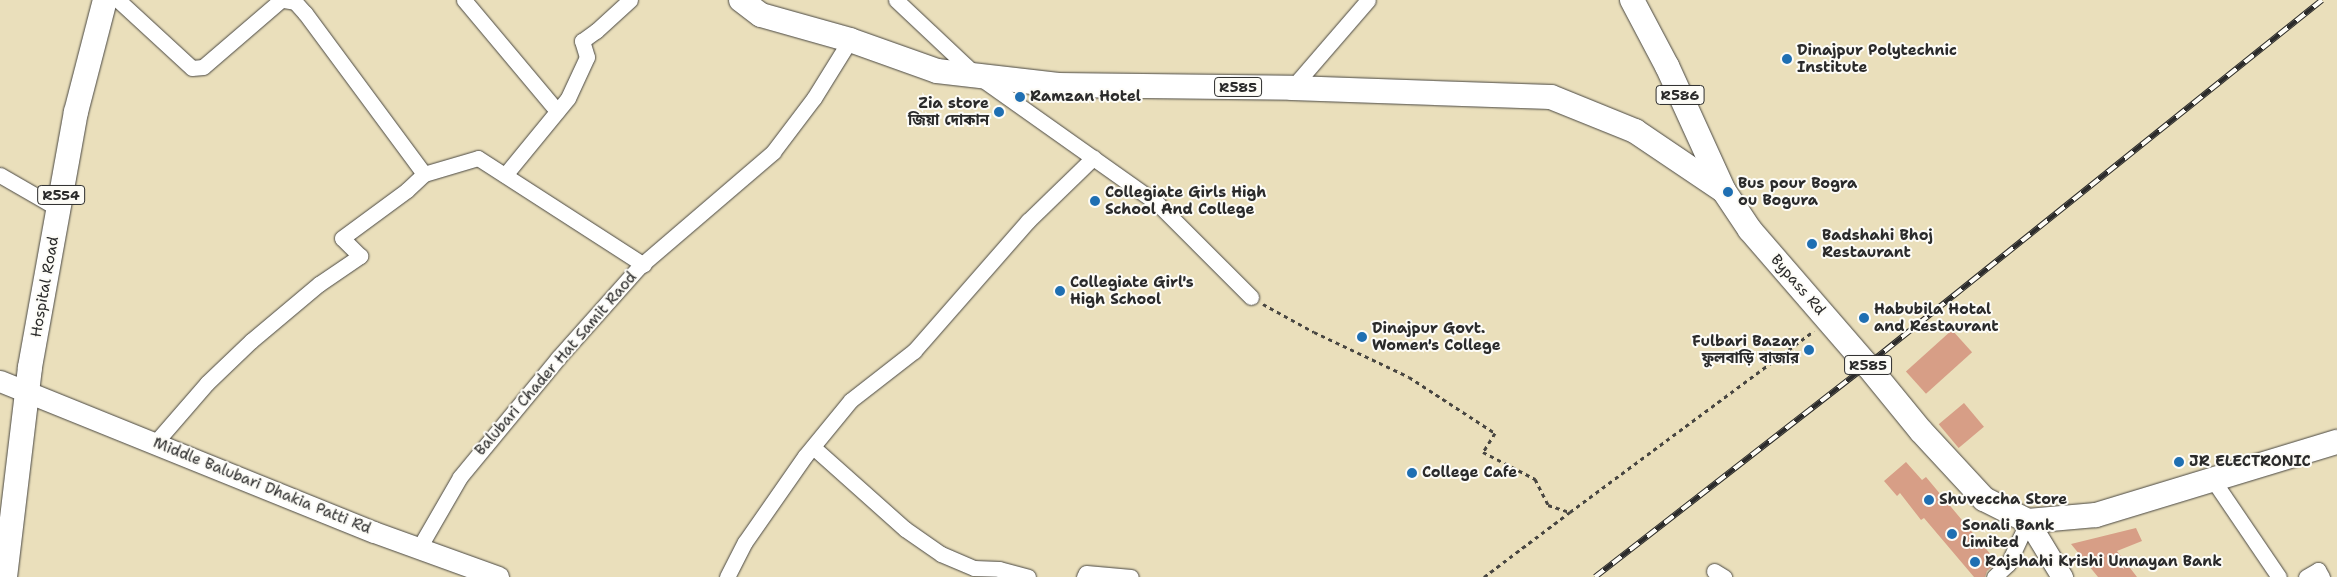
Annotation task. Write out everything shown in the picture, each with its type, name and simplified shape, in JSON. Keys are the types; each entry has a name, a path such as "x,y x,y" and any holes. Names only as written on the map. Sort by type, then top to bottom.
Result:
{"main road":[{"name":"Hospital Road","path":"6,577 30,367 76,112 105,0"},
{"name":"R585","path":"741,0 761,15 850,40 937,71 1058,85 1292,88 1551,97 1635,131 1724,191"},
{"name":"Bypass Rd","path":"1632,0 1667,66 1724,191 1750,230 1921,431 1984,499 2028,521"},
{"path":"2028,521 2096,515 2337,442"}],"street":[{"path":"118,0 192,68 203,67 282,0 295,2 305,12 424,174"},
{"path":"464,0 557,111"},
{"path":"505,175 568,98 587,57 582,41 630,0"},
{"path":"896,0 976,75 1158,203 1251,298"},
{"path":"1292,88 1368,0"},
{"name":"Balubari Chader Hat Samit Raod","path":"420,548 460,477 558,358 644,265 773,152 814,98 850,40"},
{"path":"155,443 207,383 251,340 319,284 360,256 342,238 407,190 424,174 478,158 644,265"},
{"path":"727,577 745,542 812,447 850,400 914,351 1028,221 1093,158"},
{"path":"0,175 58,209"},
{"name":"Middle Balubari Dhakia Patti Rd","path":"0,381 420,548 498,577"},
{"path":"812,447 905,529 941,554 974,568 999,569 1028,577"},
{"path":"2213,480 2279,577"},
{"path":"1994,577 2008,564 2028,521"},
{"path":"2028,521 2062,577"},
{"path":"2306,577 2318,570 2322,577"},
{"path":"1084,577 1086,573 1131,577"}],"path":[{"path":"1251,298 1314,332 1409,376 1495,433 1483,452 1535,479 1548,505 1570,512"},
{"path":"1484,577 1828,320"}],"building":[{"path":"1952,330 1972,352 1926,394 1906,371"},
{"path":"1964,403 1984,427 1959,448 1939,424"},
{"path":"1906,462 1922,480 1926,477 1997,562 1987,571 1985,577 1974,577 1924,518 1921,520 1900,493 1897,496 1884,481"},
{"path":"2136,528 2142,541 2117,551 2137,577 2098,577 2071,544"}],"railway":[{"path":"1595,577 1867,365 2322,0"}],"place":[{"name":"Dinajpur Polytechnic Institute","path":"1787,59"},
{"name":"Ramzan Hotel","path":"1020,97"},
{"name":"Zia store জিয়া দোকান","path":"999,112"},
{"name":"Bus pour Bogra ou Bogura","path":"1728,192"},
{"name":"Collegiate Girls High School And College","path":"1095,201"},
{"name":"Badshahi Bhoj Restaurant","path":"1812,244"},
{"name":"Collegiate Girl's High School","path":"1060,291"},
{"name":"Habubila Hotal and Restaurant","path":"1864,318"},
{"name":"Dinajpur Govt. Women's College","path":"1362,337"},
{"name":"Fulbari Bazar ফুলবাড়ি বাজার","path":"1809,350"},
{"name":"JR ELECTRONIC","path":"2179,462"},
{"name":"College Cafe","path":"1412,473"},
{"name":"Shuveccha Store","path":"1929,500"},
{"name":"Sonali Bank Limited","path":"1952,534"},
{"name":"Rajshahi Krishi Unnayan Bank","path":"1975,562"}]}
